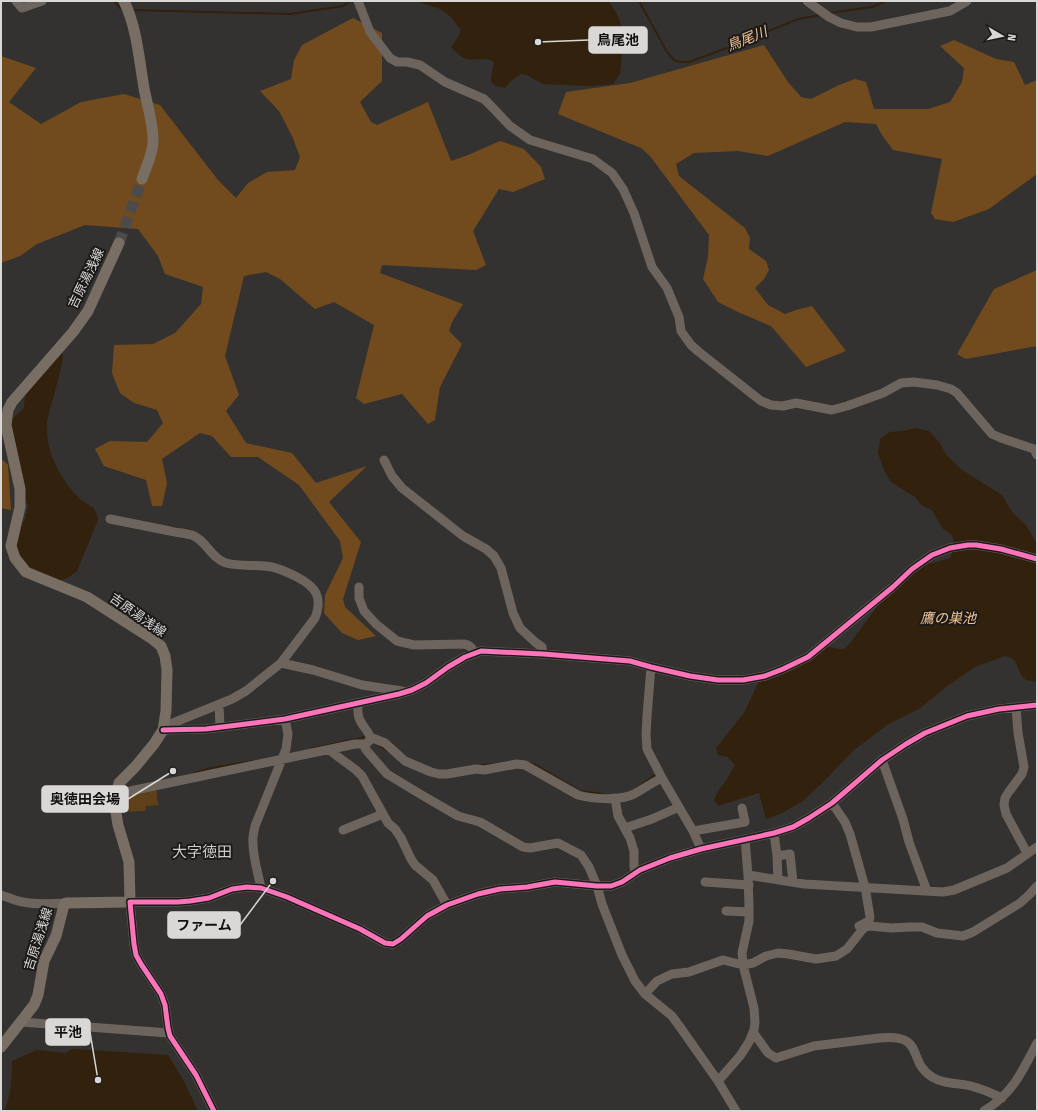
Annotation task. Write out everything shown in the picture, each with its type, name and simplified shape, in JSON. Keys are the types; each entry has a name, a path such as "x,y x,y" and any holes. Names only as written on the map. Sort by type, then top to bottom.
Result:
{"main road":[{"path":"125,2 135,32 152,132 153,144 150,158 142,179"},
{"name":"吉原湯浅線","path":"1,1047 32,1009 36,1001 44,961 55,939 64,905 66,903 130,902 129,862 117,821 115,806 116,794 119,783 135,767 154,744 163,729 166,711 167,670 165,656 161,646 87,597 26,572 15,558 11,546 20,507 20,488 6,424 8,410 12,402 73,332 88,311 119,243"}],"street":[{"path":"16,1 22,8 42,1"},
{"path":"358,1 370,32 390,58 396,62 420,64 445,82 484,99 510,126 530,140 593,159 612,173 623,189 634,212 652,267 667,288 679,317 681,331 698,352 761,401 771,405 783,406 796,403 832,410 883,393 901,383 914,382 938,386 951,389 957,393 992,434 1034,449 1037,455"},
{"path":"807,1 829,17 841,23 857,27 871,27 950,11 967,1"},
{"path":"384,460 392,476 402,488 463,536 486,549 494,556 501,568 513,613 520,628 542,647 543,654"},
{"path":"110,519 195,536 218,559 225,563 280,569 307,582 315,590 319,603 315,618 281,663 243,693 163,729"},
{"path":"163,729 206,729 286,719 406,692 426,683 465,657 481,652 495,651 630,661 690,676 718,680 743,680 765,676 808,657 893,587 912,569 932,555 950,548 968,545 987,546 1037,559"},
{"path":"359,587 359,598 364,611 376,624 397,640 406,644 414,645 464,644 470,646 474,654"},
{"path":"281,663 313,670 362,685 406,692"},
{"path":"651,667 646,729 647,749 693,831 701,849"},
{"path":"358,703 358,714 360,721 369,734 365,748 387,774 458,816 480,822 523,847 530,848 558,843 581,855 589,867 622,955 635,981 645,994 672,1016 718,1080 736,1111"},
{"path":"214,1111 196,1074 172,1040 169,1033 165,1005 161,994 136,955 130,902 190,901 209,898 232,889 247,887 262,888 288,897 360,929 388,944 396,943 427,916 447,905 478,894 500,889 527,887 555,882 611,886 622,882 640,870 670,858 793,827 832,803 882,760 925,733 968,716 999,709 1037,704"},
{"path":"219,705 220,727"},
{"path":"1016,707 1018,732 1024,767 1022,774 1005,798 1004,806 1006,814 1027,853"},
{"path":"262,888 252,841 255,826 286,749 288,739 286,719"},
{"path":"116,794 331,750 368,740 385,743 405,761 431,772 443,774 525,764 578,795 585,796 615,798 629,796 662,778"},
{"path":"331,750 362,776 388,823 395,829 401,838 413,863 433,880 447,905"},
{"path":"882,760 927,891"},
{"path":"615,798 617,813 630,838 634,851 634,867 636,873"},
{"path":"832,803 845,822 850,834 865,887 870,919 859,926 856,930 856,938"},
{"path":"625,828 652,819 679,807"},
{"path":"693,831 745,822 742,808"},
{"path":"343,830 383,814"},
{"path":"774,833 778,880"},
{"path":"718,1080 740,1056 749,1042 755,1022 754,1008 743,965 742,953 749,921 748,875 745,839"},
{"path":"748,875 804,884 943,892 954,890 1007,868 1037,847"},
{"path":"777,856 790,854 793,882"},
{"path":"705,882 748,885"},
{"path":"645,994 657,981 672,974 689,972 723,960 743,965 778,953 816,959 836,956 850,947 863,929 870,926 891,928 922,927 937,933 963,936 973,932 1020,903 1037,886"},
{"path":"1,895 17,901 31,903 66,903"},
{"path":"726,912 749,912"},
{"path":"21,1022 169,1033"},
{"path":"753,1032 768,1053 776,1058 814,1046 888,1037 899,1038 904,1040 912,1047 921,1065 932,1077 942,1082 972,1086 1002,1098"},
{"path":"984,1111 1002,1098 1018,1078 1037,1043"}],"shaded area":[{"path":"353,18 382,33 382,81 360,102 371,122 377,125 428,102 451,161 500,141 524,149 541,167 545,179 513,192 499,189 473,231 486,265 476,270 382,265 380,273 463,304 452,322 449,331 462,344 440,387 435,420 428,424 402,394 364,404 356,398 374,325 334,302 315,309 280,279 266,272 244,276 225,356 239,395 226,411 246,443 292,453 316,483 367,466 329,502 361,542 343,599 345,607 376,636 358,640 342,633 324,613 325,595 343,558 340,541 299,485 258,457 231,457 212,436 200,433 162,459 167,483 162,506 152,506 146,480 104,466 95,449 110,441 147,442 163,423 157,410 134,403 120,393 112,373 114,345 153,344 175,333 201,304 203,287 165,274 158,256 138,229 85,225 37,244 20,256 1,263 1,56 36,68 9,102 41,124 81,102 124,94 160,105 218,180 236,198 248,183 267,172 295,170 300,157 292,136 279,111 260,91 291,79 294,60 302,45"},
{"path":"954,40 996,59 1014,62 1025,85 1037,80 1037,174 989,209 953,222 935,219 931,213 942,159 893,150 876,124 845,122 768,156 738,151 694,153 676,164 679,176 745,228 750,238 749,249 766,261 769,270 764,279 755,288 768,305 785,314 812,306 846,351 806,367 771,326 718,302 703,279 708,257 709,235 650,156 641,148 558,114 566,92 630,83 764,45 788,82 801,97 811,99 855,79 866,82 874,109 928,109 950,102 962,82 964,68 940,46"},
{"path":"1037,270 1037,346 966,359 957,354 994,289"},
{"path":"3,460 8,465 11,510 1,508 1,462"},
{"path":"145,789 157,791 157,800 159,805 146,806 145,811 119,812 120,795"}],"water":[{"path":"419,1 609,1 618,16 621,25 620,49 622,54 620,74 613,84 592,86 543,84 527,75 521,74 512,80 505,88 496,86 491,81 494,62 487,59 470,60 460,55 451,47 461,30 446,13"},
{"path":"62,352 63,358 59,378 47,420 48,444 55,463 65,481 80,499 95,510 98,520 77,571 69,577 59,581 27,571 14,549 21,524 25,520 28,505 24,498 9,438 12,419 24,408 25,394"},
{"name":"鷹の巣池","path":"916,428 929,431 940,443 946,455 962,470 1002,495 1012,512 1026,525 1037,544 1037,682 1026,680 1021,675 1015,661 1010,657 1005,656 975,667 946,687 919,709 887,725 854,750 803,801 780,814 766,819 759,793 718,806 714,800 718,791 735,765 728,757 718,755 716,748 744,713 758,683 798,667 811,659 826,646 844,649 851,642 881,601 926,563 933,563 950,558 954,546 952,535 943,529 932,510 921,505 915,497 891,482 884,470 878,453 880,439 890,432"},
{"path":"72,1049 168,1055 184,1081 198,1111 4,1111 11,1087 12,1061 37,1050 66,1053"}],"waterway":[{"name":"鳥尾川","path":"114,1 120,8 123,9"},
{"name":"鳥尾川","path":"131,10 290,14 343,6 350,1"},
{"name":"鳥尾川","path":"639,1 667,52 674,60 680,62 689,62 798,19 821,15"},
{"name":"鳥尾川","path":"829,13 872,7 886,1"},
{"path":"310,749 365,737 368,739"},
{"path":"373,742 388,751"},
{"path":"194,773 211,768 253,761"},
{"path":"529,763 536,765 580,791 603,794"},
{"path":"480,766 495,764"},
{"path":"642,784 657,775"}],"tunnel":[{"path":"119,243 142,179"}],"cycle path":[{"path":"163,730 206,729 285,719 399,694 412,690 426,683 465,657 481,651 630,661 690,676 718,680 743,680 765,676 808,657 893,587 912,569 932,555 950,548 976,545 1001,549 1037,559"},
{"path":"214,1111 196,1075 170,1036 165,1005 161,994 136,955 130,902 190,901 209,898 232,889 247,887 261,888 287,897 360,929 385,943 393,944 401,939 427,916 447,905 478,894 500,889 527,887 555,882 611,886 622,882 640,870 670,858 793,827 832,803 882,760 925,733 967,716 999,709 1037,705"}],"place":[{"name":"鳥尾池","path":"538,42"},
{"name":"奥徳田会場","path":"173,771"},
{"name":"ファーム","path":"273,881"},
{"name":"平池","path":"98,1080"}],"district":[{"name":"大字徳田","path":"202,852"}]}
